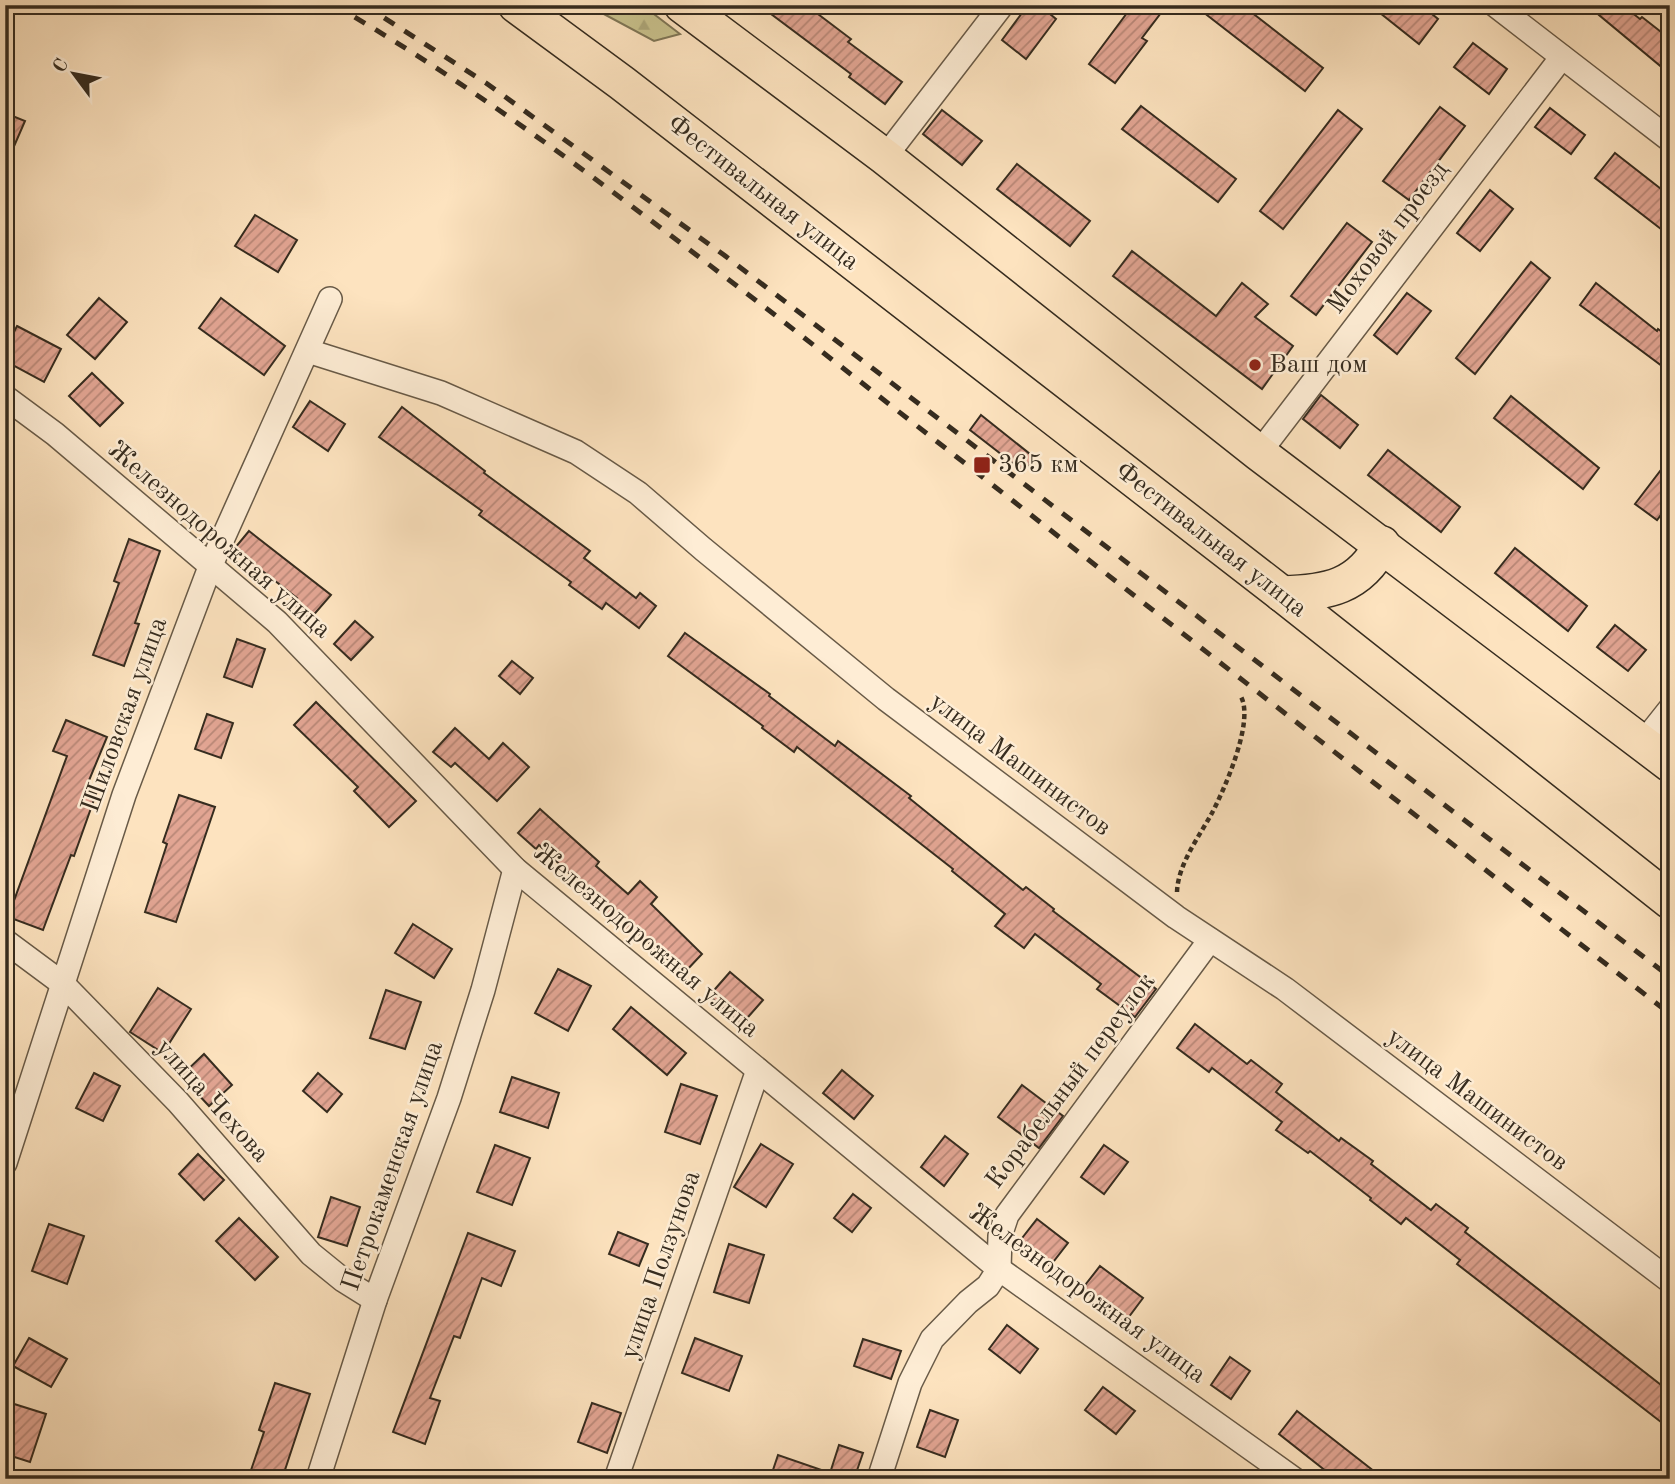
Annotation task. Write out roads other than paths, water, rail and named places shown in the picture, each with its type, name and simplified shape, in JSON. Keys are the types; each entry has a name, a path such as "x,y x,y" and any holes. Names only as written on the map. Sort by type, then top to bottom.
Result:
{"main road":[{"name":"Фестивальная улица","path":"516,5 622,83 1282,594 1670,901"},
{"path":"682,5 885,157 1259,453 1656,753"},
{"path":"1282,594 1311,593 1339,587 1362,573 1374,561 1382,544"}],"street":[{"path":"885,157 1002,5"},
{"path":"1495,5 1670,140"},
{"name":"Моховой проезд","path":"1259,453 1562,57"},
{"name":"Шиловская улица","path":"5,1163 124,795 210,567 330,299"},
{"name":"улица Машинистов","path":"309,351 441,393 576,452 638,493 860,679 1176,917 1285,989 1670,1280"},
{"name":"Железнодорожная улица","path":"5,397 55,434 277,622 515,869 999,1269 1294,1479"},
{"path":"1656,753 1670,709"},
{"name":"Петрокаменская улица","path":"318,1479 375,1300 449,1098 515,869"},
{"name":"Корабельный переулок","path":"999,1269 1000,1236 1007,1215 1210,940"},
{"name":"улица Чехова","path":"5,941 63,984 178,1102 311,1254 343,1280 375,1300"},
{"name":"улица Ползунова","path":"616,1479 758,1070"},
{"path":"878,1479 910,1383 932,1339 968,1302 988,1286 999,1269"}],"railway":[{"path":"334,5 449,76 668,233 1670,1014"},
{"path":"364,5 486,83 724,255 1670,977"}],"place":[{"name":"Ваш дом","path":"1255,365"},
{"name":"365 км","path":"982,465"}]}
